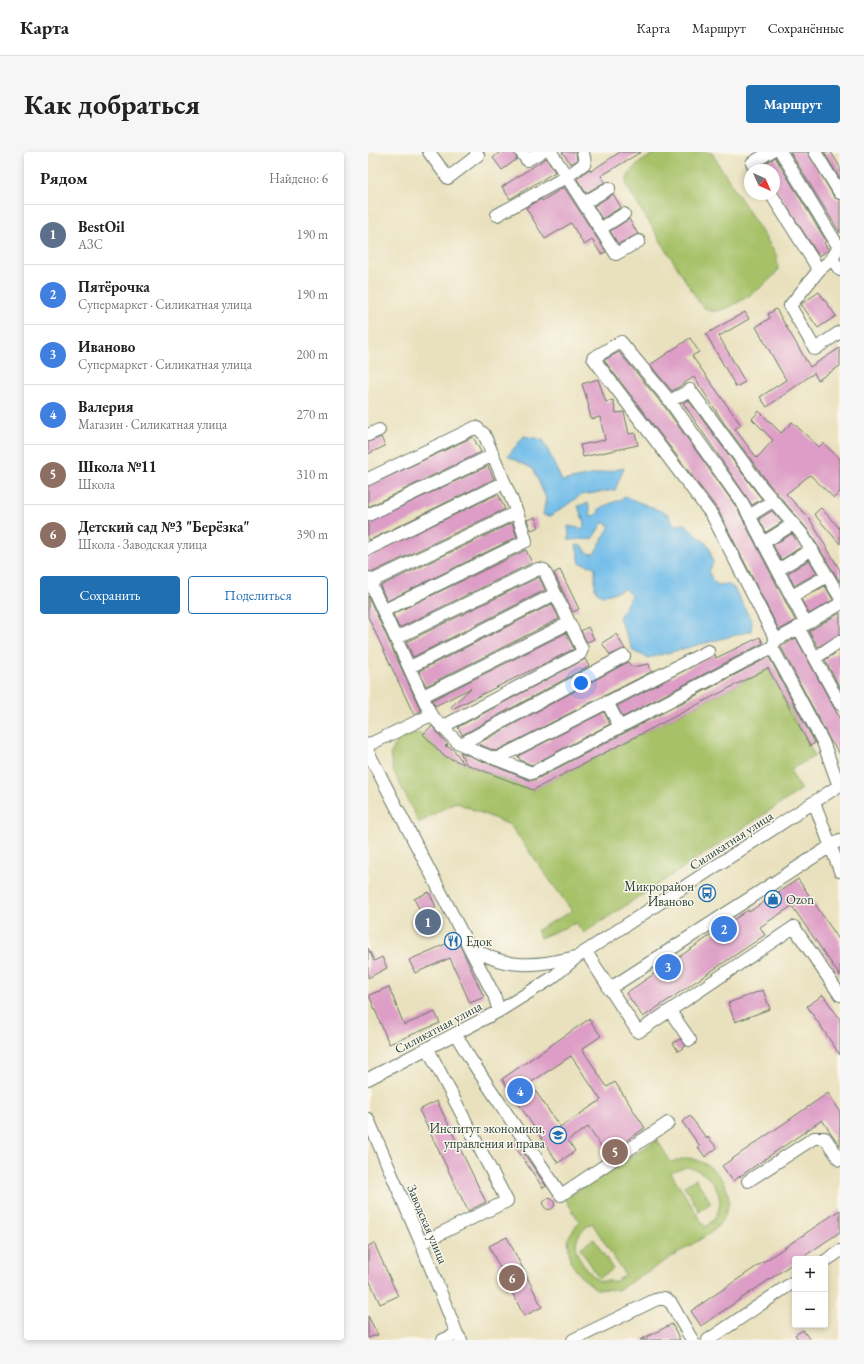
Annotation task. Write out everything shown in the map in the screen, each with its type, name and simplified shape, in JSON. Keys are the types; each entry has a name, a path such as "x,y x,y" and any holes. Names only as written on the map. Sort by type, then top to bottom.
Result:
{"street":[{"path":"429,152 448,178 478,155 476,152"},
{"path":"521,152 527,160 541,152"},
{"path":"551,152 568,176 616,254 639,241"},
{"path":"497,215 568,176 585,162 583,152"},
{"path":"753,164 770,152"},
{"path":"781,152 839,245 832,258 819,270 790,306 815,349 840,332"},
{"path":"815,152 840,193"},
{"path":"584,203 608,188"},
{"path":"775,200 819,270"},
{"path":"600,229 624,214"},
{"path":"832,258 840,270"},
{"path":"839,786 823,742 712,515 592,358 621,342 670,401 743,504 792,596 815,658 835,682 840,704"},
{"path":"670,401 690,390 773,501 793,524 812,550 840,597"},
{"path":"368,478 476,427 484,434 503,483 517,512 526,541 383,611"},
{"path":"368,514 493,455"},
{"path":"368,549 503,483"},
{"path":"749,516 773,501"},
{"path":"517,512 369,580 431,714 461,744 532,773 774,644 840,604"},
{"path":"763,543 793,524"},
{"path":"778,570 812,550"},
{"path":"396,638 538,570 544,570 582,649 580,654 442,726"},
{"path":"792,596 827,576"},
{"path":"410,668 555,594"},
{"path":"423,696 569,623"},
{"path":"815,658 840,641"},
{"path":"496,759 708,651"},
{"path":"461,744 624,656"},
{"path":"607,702 620,727"},
{"path":"368,745 431,714"},
{"path":"368,752 468,943 494,995 498,1011"},
{"name":"Силикатная улица","path":"368,1079 428,1049 498,1011 552,978 581,954 839,786"},
{"path":"814,802 835,844 840,871"},
{"path":"609,989 745,900 835,844"},
{"path":"468,943 492,959 507,963 526,965 551,963 581,954 609,989 638,1032 794,927 840,994"},
{"path":"670,1011 690,1040"},
{"path":"456,1034 471,1060 561,1195 668,1123"},
{"path":"421,1242 507,1201 428,1049"},
{"name":"Заводская улица","path":"368,1119 421,1242 459,1337"},
{"path":"748,1181 814,1138 825,1138 840,1160"},
{"path":"828,1259 840,1251"},
{"path":"708,1340 792,1283"},
{"path":"573,1340 655,1300 664,1298 671,1303 692,1340"},
{"path":"443,1340 459,1337"}],"green space":[{"path":"657,152 711,152 777,256 778,269 775,274 760,288 732,306 712,311 700,304 627,187 627,181 632,170 641,162"},
{"path":"768,668 815,756 790,770 801,790 584,933 576,923 540,938 537,930 572,911 510,825 455,802 419,823 393,770 390,755 399,737 415,733 423,734 444,756 533,790"},
{"path":"657,1140 671,1162 686,1158 694,1159 710,1167 723,1181 729,1198 724,1217 712,1232 618,1290 596,1289 580,1276 570,1261 568,1238 579,1221 565,1199","holes":["686,1167 697,1170 706,1176 718,1191 720,1201 718,1210 714,1219 705,1227 671,1173","592,1223 625,1275 616,1281 599,1281 580,1260 576,1245 578,1237 583,1230"]},
{"path":"696,1179 711,1203 699,1211 684,1186"},
{"path":"594,1239 613,1269 599,1278 580,1248"}],"water":[{"path":"524,436 543,440 562,481 624,468 615,490 581,495 551,516 543,515 546,498 533,469 508,456"},
{"path":"626,497 668,514 674,525 685,524 709,546 713,563 709,571 712,580 718,585 727,584 734,588 752,622 751,631 648,658 633,651 619,618 631,596 625,589 603,596 595,590 595,567 580,563 576,545 583,546 587,553 594,554 610,526 603,522 592,539 569,540 568,526 583,529 584,523 578,506 588,503 591,516 597,515 600,508"}],"building":[{"path":"500,152 514,152 517,159 502,170 493,158"},
{"path":"562,152 576,152 577,160 571,164"},
{"path":"620,152 641,152 601,176 605,182 586,193 577,179 589,169 591,171"},
{"path":"790,152 808,152 834,197 840,200 840,233"},
{"path":"824,152 831,152 840,167 840,179"},
{"path":"775,157 779,164 765,164"},
{"path":"546,158 555,172 510,199 502,187"},
{"path":"780,165 826,241 824,243 829,250 819,256 780,196"},
{"path":"564,187 606,252 601,254 592,240 584,245 571,223 545,239 526,208 541,199 542,201"},
{"path":"613,194 621,207 602,219 594,206"},
{"path":"629,219 638,234 618,244 610,231"},
{"path":"819,292 836,316 818,328 801,304"},
{"path":"776,309 810,367 840,348 840,366 818,380 814,373 767,407 760,397 786,380 756,327 770,318 768,314"},
{"path":"745,312 749,319 719,336 745,382 736,387 706,334"},
{"path":"690,338 699,352 692,356 741,425 735,429 757,458 773,440 752,419 759,411 781,433 792,422 819,447 823,443 840,459 840,492 834,498 810,475 786,494 809,518 840,570 840,582 808,530 769,484 724,423 694,377 672,391 650,365"},
{"path":"619,352 664,406 737,508 795,620 792,623 779,630 718,510 604,360"},
{"path":"598,379 606,402 613,400 616,413 624,412 629,434 635,433 638,445 583,457 580,445 605,440 600,417 591,419 589,406 582,384"},
{"path":"688,400 762,499 752,505 683,403"},
{"path":"381,437 385,446 368,454 368,442"},
{"path":"473,437 481,452 368,507 368,486"},
{"path":"488,466 494,479 368,541 368,522"},
{"path":"498,494 505,509 373,572 368,571 368,556"},
{"path":"821,508 840,529 840,544 814,514"},
{"path":"772,511 782,522 766,532 759,519"},
{"path":"535,517 539,527 531,530 527,520"},
{"path":"512,523 517,537 387,601 380,586"},
{"path":"792,534 801,547 781,560 773,545"},
{"path":"526,550 532,563 399,628 393,614"},
{"path":"809,560 817,573 794,586 788,573"},
{"path":"560,570 579,609 573,612 554,573"},
{"path":"539,577 545,590 413,657 406,642"},
{"path":"825,586 833,600 809,614 801,599"},
{"path":"368,596 421,711 414,715 368,617"},
{"path":"552,604 559,619 426,686 419,671"},
{"path":"840,613 840,634 818,647 809,631"},
{"path":"588,627 594,639 587,642 581,631"},
{"path":"566,633 574,649 452,709 451,707 471,688 435,706 432,700"},
{"path":"616,634 625,649 610,655 602,643"},
{"path":"760,637 763,643 623,717 617,706 715,654 716,658"},
{"path":"796,638 840,719 840,754 830,740 781,647"},
{"path":"840,650 840,688 825,660"},
{"path":"769,657 815,743 810,746 768,668 533,790 466,764 460,752 529,780 535,780"},
{"path":"585,659 589,666 462,735 458,727"},
{"path":"628,662 632,667 649,664 651,672 496,751 480,745 479,743"},
{"path":"604,712 610,724 532,765 520,760 518,756"},
{"path":"432,726 448,745 445,746 453,749 464,764 444,756 423,734"},
{"path":"798,879 840,941 840,976 792,906 760,927 765,935 643,1017 626,993 748,910 749,912"},
{"path":"429,892 436,907 422,914 414,899"},
{"path":"457,939 484,997 470,1003 450,958 415,973 409,960"},
{"path":"368,948 374,961 382,957 387,968 368,978"},
{"path":"389,987 404,1025 435,1012 440,1023 389,1044 369,995"},
{"path":"763,990 770,1009 735,1022 728,1003"},
{"path":"823,995 840,1019 840,1055 807,1006"},
{"path":"589,1019 601,1036 582,1049 607,1087 615,1082 645,1128 606,1154 588,1127 568,1140 575,1151 558,1163 502,1079","holes":["571,1056 601,1100 560,1127 530,1083"]},
{"path":"680,1039 686,1046 678,1051 673,1043"},
{"path":"828,1093 840,1111 840,1146 822,1120 733,1181 722,1166"},
{"path":"437,1101 486,1202 468,1211 419,1110"},
{"path":"690,1116 707,1139 708,1137 717,1148 705,1157 698,1147 700,1146 682,1122"},
{"path":"515,1140 546,1186 543,1188 512,1142"},
{"path":"549,1198 553,1200 555,1204 553,1208 549,1210 545,1208 543,1204 545,1200"},
{"path":"840,1210 840,1232 804,1256 792,1256 792,1264 701,1326 691,1311"},
{"path":"507,1237 542,1307 524,1316 489,1246"},
{"path":"374,1243 398,1296 380,1304 368,1277 368,1246"},
{"path":"368,1316 378,1335 368,1338"},
{"path":"672,1324 680,1340 640,1340"},
{"path":"803,1330 810,1340 799,1340 795,1335"}],"place":[{"name":"Микрорайон Иваново","path":"707,893"},
{"name":"Ozon","path":"773,899"},
{"name":"BestOil","path":"428,922"},
{"name":"Пятёрочка","path":"724,929"},
{"name":"Едок","path":"453,941"},
{"name":"Иваново","path":"668,967"},
{"name":"Валерия","path":"520,1091"},
{"name":"Институт экономики, управления и права","path":"558,1135"},
{"name":"Школа №11","path":"615,1152"},
{"name":"Детский сад №3 \"Берёзка\"","path":"512,1278"}]}
